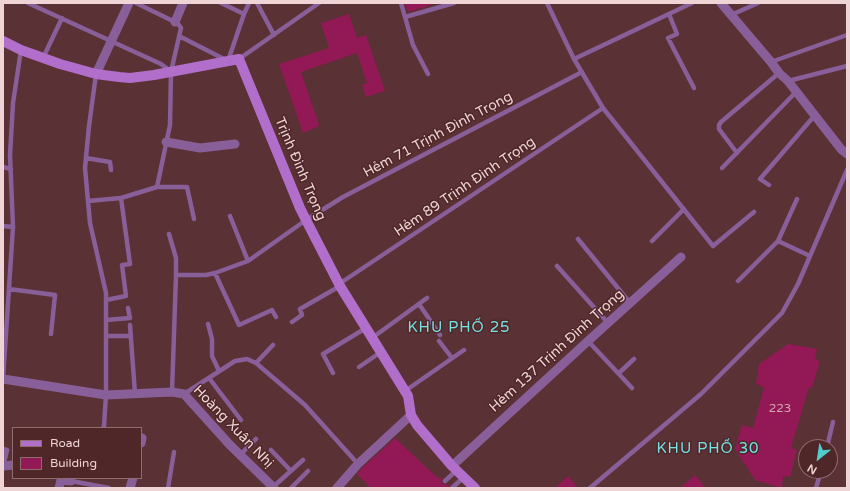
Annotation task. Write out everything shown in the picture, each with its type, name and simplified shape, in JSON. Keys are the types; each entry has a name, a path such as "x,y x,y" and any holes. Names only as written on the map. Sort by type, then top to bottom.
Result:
{"street":[{"path":"96,74 129,3"},
{"path":"175,22 183,3"},
{"path":"721,3 779,73 788,81 814,116 841,149 847,154"},
{"path":"3,41 21,50 43,58 96,74 130,78 239,59"},
{"name":"Trịnh Đình Trọng","path":"239,59 300,208 340,285 408,396 411,415 417,425 475,488"},
{"path":"166,142 200,148 235,144"},
{"name":"Hẻm 137 Trịnh Đình Trọng","path":"458,471 588,341 681,257"},
{"name":"Hoàng Xuân Nhị","path":"3,379 106,395 172,392 184,394 229,444 274,488"},
{"path":"337,488 358,464 411,415"},
{"path":"61,482 72,480"}],"lane":[{"path":"28,3 161,64 170,72"},
{"path":"136,3 175,22 180,28 170,72 170,125 156,187"},
{"path":"221,3 244,14"},
{"path":"179,36 228,61 249,3"},
{"path":"257,3 274,35"},
{"path":"239,59 319,3"},
{"path":"401,3 412,45 428,74"},
{"path":"405,17 454,3"},
{"path":"547,3 574,59 603,108 713,246 754,212"},
{"path":"574,59 692,3"},
{"path":"731,15 758,3"},
{"path":"669,14 676,34 668,38 694,88"},
{"path":"43,58 62,18"},
{"path":"771,62 847,35"},
{"path":"3,379 13,227 10,155 13,103 21,50"},
{"path":"788,81 847,66"},
{"name":"Hẻm 71 Trịnh Đình Trọng","path":"176,275 206,275 248,261 306,220 343,197 582,72"},
{"path":"737,153 719,129 719,125 779,73"},
{"path":"96,74 85,168 90,223 106,293 106,395 104,427"},
{"path":"722,168 796,92"},
{"name":"Hẻm 89 Trịnh Đình Trọng","path":"292,322 302,315 300,309 340,285 603,108"},
{"path":"769,185 760,179 814,116"},
{"path":"86,158 110,162 111,170"},
{"path":"3,167 11,169"},
{"path":"590,488 701,394 782,313 798,284 847,170"},
{"path":"88,201 121,198 156,187 187,187 194,219"},
{"path":"106,300 126,296 122,266 130,264 121,198"},
{"path":"738,281 778,241 797,199"},
{"path":"652,241 684,209"},
{"path":"230,216 248,261"},
{"path":"3,226 13,227"},
{"path":"169,234 176,258 172,392"},
{"path":"578,239 630,303"},
{"path":"778,241 810,256"},
{"path":"557,266 608,323"},
{"path":"215,273 239,325 272,310 276,317"},
{"path":"9,289 55,295 51,334"},
{"path":"372,338 427,298"},
{"path":"419,304 440,335"},
{"path":"106,320 130,318 128,308"},
{"path":"208,324 212,339 212,356 219,371"},
{"path":"130,325 135,394"},
{"path":"334,373 323,354 366,328"},
{"path":"106,336 131,336"},
{"path":"439,341 452,358"},
{"path":"588,341 632,388"},
{"path":"256,362 273,346"},
{"path":"405,391 464,350"},
{"path":"359,367 381,352"},
{"path":"184,394 235,361 247,359 256,362 305,405 358,464"},
{"path":"619,373 634,360"},
{"path":"208,378 241,420"},
{"path":"829,439 833,422"},
{"path":"240,455 256,439"},
{"path":"3,449 7,450 7,467"},
{"path":"270,450 291,471"},
{"path":"168,488 174,452"},
{"path":"274,488 302,460"},
{"path":"291,488 308,471"},
{"path":"444,481 458,471"},
{"path":"452,488 458,471"},
{"path":"72,480 109,488"}],"building":[{"path":"405,3 433,3 434,4 408,12"},
{"path":"349,14 357,38 366,35 385,91 366,97 362,85 367,83 357,53 301,72 317,116 319,126 303,133 279,64 329,48 321,23"},
{"path":"788,344 817,349 815,359 820,361 812,388 809,387 791,448 797,450 790,477 783,476 782,488 755,480 735,449 742,425 753,428 764,387 756,384 759,364"},
{"path":"395,438 439,479 440,477 443,484 448,484 448,488 371,488 357,474"},
{"path":"695,475 706,488 680,488"},
{"path":"568,476 578,488 555,488"}],"district":[{"name":"KHU PHỐ 25","path":"459,328"},
{"name":"KHU PHỐ 30","path":"708,449"}]}
